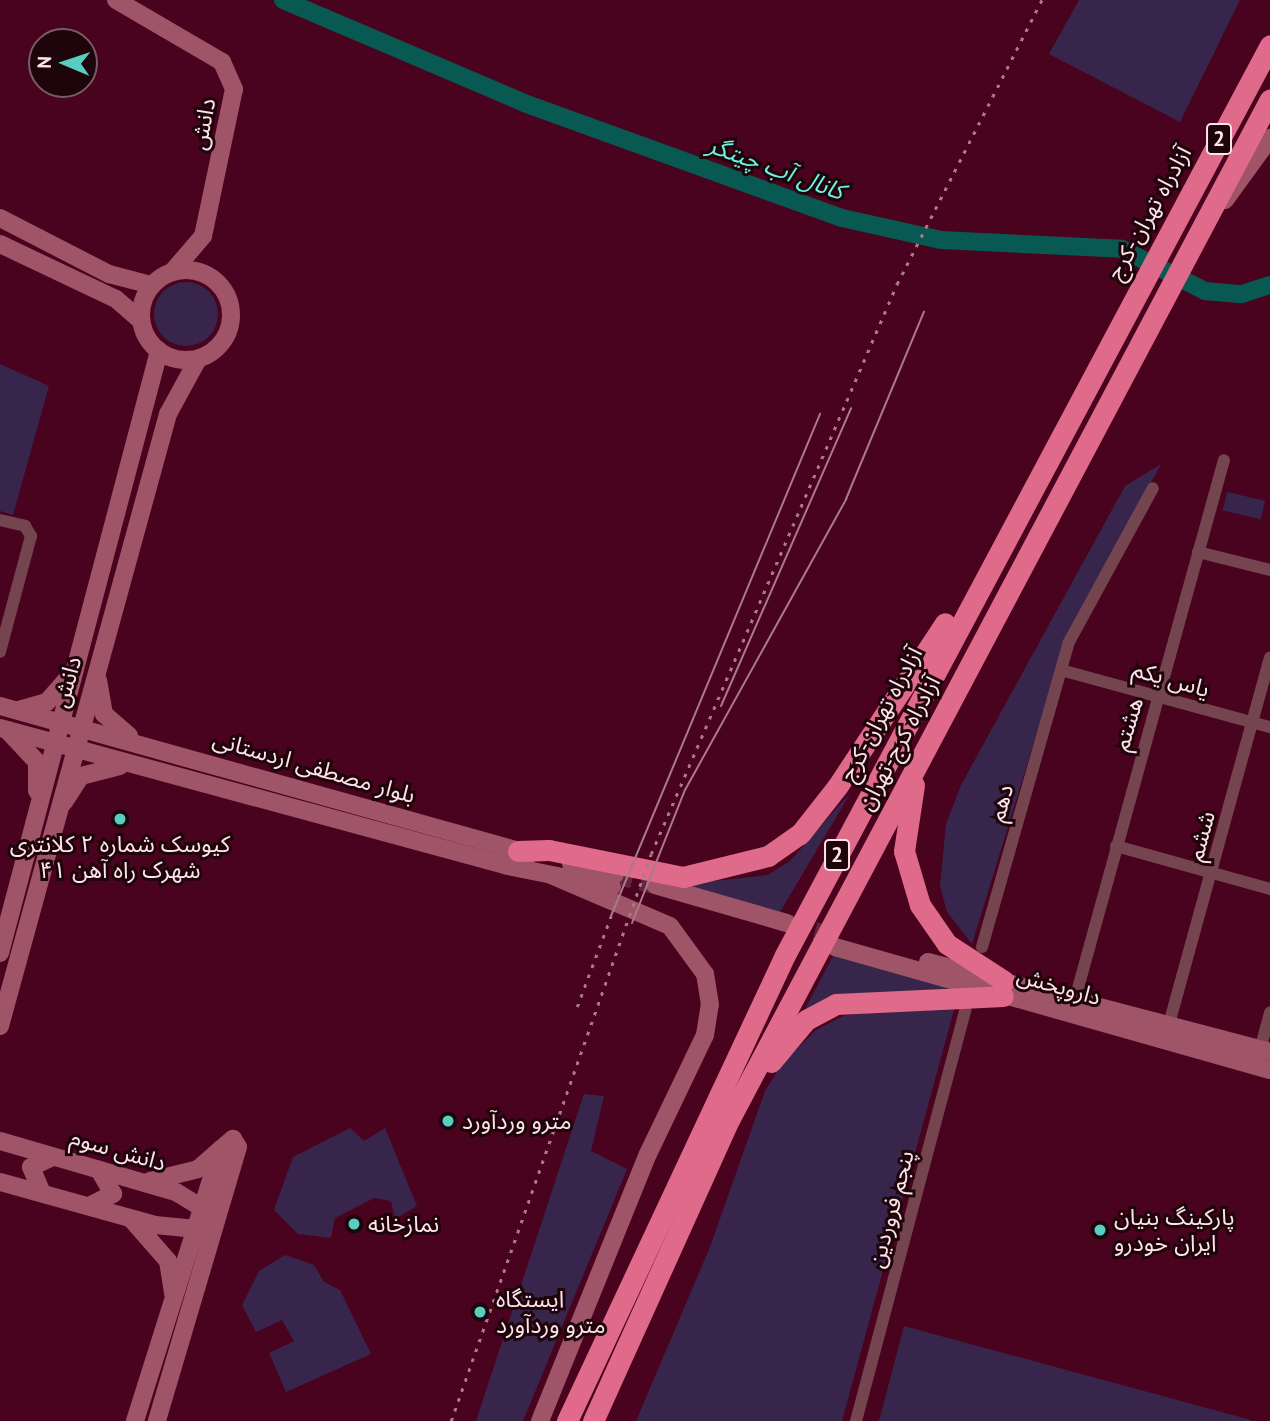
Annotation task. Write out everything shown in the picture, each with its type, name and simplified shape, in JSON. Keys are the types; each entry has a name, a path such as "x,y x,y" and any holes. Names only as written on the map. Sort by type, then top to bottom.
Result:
{"highway":[{"name":"آزادراه تهران-کرج","path":"567,1421 716,1091 1130,301 1270,44"},
{"name":"آزادراه کرج-تهران","path":"593,1421 729,1120 1270,99"},
{"path":"518,851 550,850 684,877 768,856 800,834 837,786 998,551"},
{"path":"932,735 906,820 911,883 947,944 1004,989"},
{"path":"729,1120 788,1039 822,1010 855,1001 1004,989"}],"street":[{"name":"دانش","path":"116,0 193,40 222,62 231,77 234,106 203,236"},
{"path":"1191,249 1270,138"},
{"path":"0,218 109,274 151,285"},
{"path":"141,321 151,285 173,271 203,236"},
{"path":"0,244 116,299 141,321 159,351 198,359 229,331 230,302 214,278 203,236"},
{"path":"173,271 214,278"},
{"name":"دانش","path":"0,1026 51,831 86,639 159,351"},
{"name":"دانش","path":"71,725 99,659 168,414 198,359"},
{"name":"هشتم","path":"1075,999 1224,460"},
{"name":"دهم","path":"982,947 1069,642 1153,488"},
{"path":"0,520 25,526 31,536 0,652"},
{"path":"1198,552 1270,570"},
{"path":"8,708 60,691 86,639"},
{"name":"ششم","path":"1169,1024 1270,658"},
{"path":"99,659 103,715 144,745"},
{"name":"یاس یکم","path":"1061,670 1270,727"},
{"name":"بلوار مصطفی اردستانی","path":"2,728 142,768 551,875 614,881 518,851 8,708"},
{"path":"2,728 37,762 33,829"},
{"name":"دانش","path":"0,953 33,829 66,745"},
{"path":"51,831 81,776 100,766 142,768"},
{"path":"1116,846 1270,889"},
{"path":"540,1421 648,1154 705,1035 710,1005 705,974 670,926 551,875"},
{"path":"654,890 785,927"},
{"name":"داروپخش","path":"838,943 1004,989 1270,1070"},
{"name":"داروپخش","path":"1004,989 1075,999 1265,1051"},
{"name":"پنجم فروردین","path":"856,1421 966,1009"},
{"path":"1265,1051 1270,1012"},
{"path":"134,1180 159,1181 198,1169 221,1149 227,1139 237,1142 174,1302 135,1421"},
{"name":"دانش سوم","path":"0,1140 176,1192 208,1221"},
{"path":"42,1193 31,1167 52,1157"},
{"path":"87,1205 113,1194 99,1170"},
{"path":"0,1182 125,1214 208,1221"},
{"path":"125,1214 168,1261 174,1302"},
{"path":"157,1421 208,1221"}],"shaded area":[{"path":"1079,0 1240,0 1180,122 1049,54"},
{"path":"186,282 198,284 209,291 216,302 216,326 209,337 198,344 186,346 174,344 163,337 156,326 154,314 156,302 163,291 174,284"},
{"path":"0,364 49,386 13,515 0,511"},
{"path":"1161,464 1065,641 972,944 947,912 940,886 946,824 961,785 1125,486"},
{"path":"1227,492 1265,501 1261,519 1223,511"},
{"path":"851,792 780,912 677,885 768,875 790,861"},
{"path":"835,952 949,988 804,1011"},
{"path":"955,1006 842,1421 636,1421 710,1247 765,1091 782,1064 816,1030 845,1015"},
{"path":"584,1094 604,1096 591,1151 627,1169 523,1421 476,1421"},
{"path":"350,1128 364,1141 385,1128 417,1206 395,1219 391,1201 374,1198 335,1218 331,1238 298,1234 274,1210 293,1157"},
{"path":"285,1255 314,1265 324,1282 340,1290 371,1354 286,1392 269,1353 294,1341 282,1320 256,1332 242,1305 259,1271"},
{"path":"904,1326 1251,1420 1251,1421 879,1421"}],"waterway":[{"name":"کانال آب چیتگر","path":"283,0 524,103 842,218 941,240 1122,249 1205,291 1242,294 1270,285"}],"tunnel":[{"path":"615,875 655,885"},
{"path":"789,924 840,938"}],"tram line":[{"path":"632,923 685,790 846,499 924,312"},
{"path":"721,706 851,408"},
{"path":"611,916 820,414"}],"railway":[{"path":"451,1421 651,854 897,284 1042,0"},
{"path":"577,1007 611,916"}],"place":[{"name":"کیوسک شماره ۲ کلانتری ۴۱ شهرک راه آهن","path":"120,819"},
{"name":"مترو وردآورد","path":"448,1121"},
{"name":"نمازخانه","path":"354,1224"},
{"name":"پارکینگ بنیان ایران خودرو","path":"1100,1230"},
{"name":"ایستگاه مترو وردآورد","path":"480,1312"}]}
